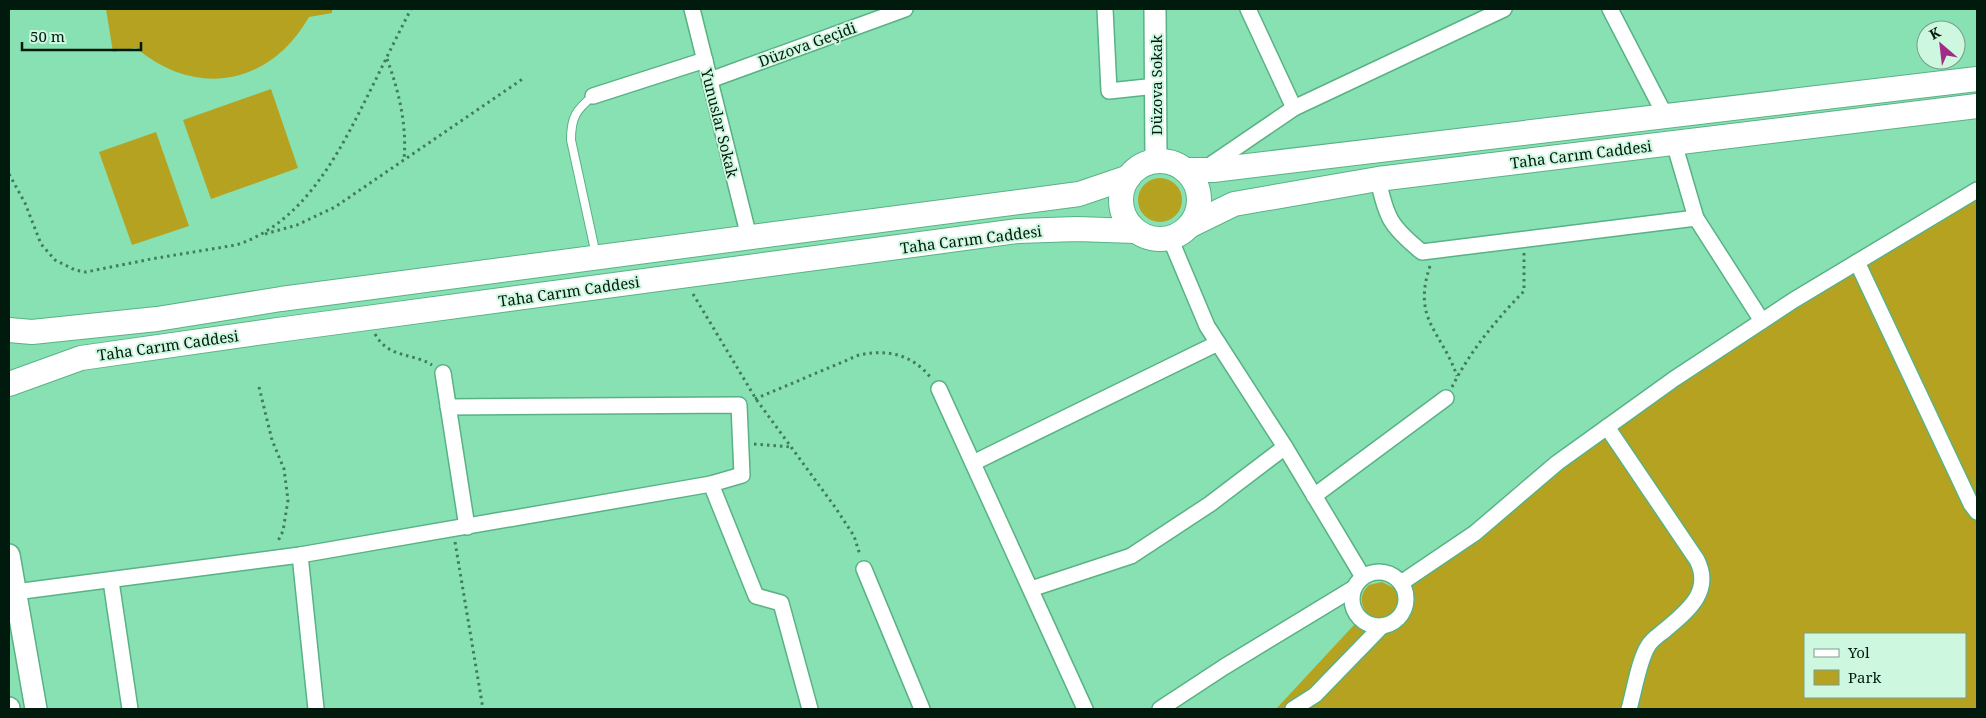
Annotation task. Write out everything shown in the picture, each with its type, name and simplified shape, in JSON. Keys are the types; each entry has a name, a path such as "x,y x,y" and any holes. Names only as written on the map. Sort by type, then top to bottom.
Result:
{"main road":[{"name":"Taha Carım Caddesi","path":"1194,170 1666,117 1977,79"},
{"name":"Taha Carım Caddesi","path":"1191,225 1234,204 1378,179 1977,106"},
{"path":"1156,161 1176,164 1194,170 1199,206 1191,225 1183,232 1170,238 1154,239 1135,231 1123,215 1121,204 1121,194 1128,177 1137,168 1156,161"},
{"name":"Taha Carım Caddesi","path":"9,330 32,332 157,319 282,299 1079,194 1128,177"},
{"name":"Taha Carım Caddesi","path":"9,384 80,358 370,318 1018,231 1077,229 1135,231"}],"street":[{"name":"Yunuslar Sokak","path":"692,9 749,237"},
{"name":"Düzova Geçidi","path":"710,80 905,9"},
{"path":"1105,9 1109,91 1156,86"},
{"name":"Düzova Sokak","path":"1155,9 1156,161"},
{"path":"1248,9 1294,108"},
{"path":"1194,170 1294,108 1504,9"},
{"path":"1610,9 1666,117"},
{"path":"593,96 705,60"},
{"path":"1674,143 1696,218 1762,321"},
{"path":"1378,179 1384,208 1399,233 1422,252 1696,218"},
{"path":"1401,583 1474,533 1557,463 1674,379 1762,321 1977,190"},
{"path":"1160,709 1359,582 1370,574 1384,572 1397,578 1406,597 1404,610 1395,622 1382,626 1368,624 1357,615 1352,602 1359,582 1314,496 1207,326 1170,238"},
{"path":"1857,262 1971,504 1977,512"},
{"path":"973,463 1218,343"},
{"path":"443,373 460,528"},
{"path":"940,389 1086,709"},
{"path":"1314,496 1446,398"},
{"path":"16,592 300,555 711,484 742,475 739,405 448,407"},
{"path":"1607,427 1696,560 1702,570 1703,581 1701,591 1695,601 1648,645 1629,709"},
{"path":"1031,589 1131,556 1210,504 1285,448"},
{"path":"711,484 756,596 781,603 810,709"},
{"path":"9,555 36,709"},
{"path":"300,555 316,709"},
{"path":"864,569 922,709"},
{"path":"111,581 130,709"},
{"path":"1292,709 1315,695 1382,626"}],"lane":[{"path":"593,96 578,109 573,122 571,140 596,257"}],"path":[{"path":"261,235 282,220 323,174 347,137 411,9"},
{"path":"386,58 402,111 405,132 404,161"},
{"path":"9,174 25,203 40,244 55,260 75,270 86,272 151,258 223,247 242,243 261,235 297,225 357,194 524,78"},
{"path":"1434,251 1426,275 1423,299 1425,313 1451,359 1457,376 1496,320 1524,291 1524,239"},
{"path":"683,276 756,399 854,536 864,569"},
{"path":"370,318 372,329 387,348 398,354 430,363 443,373"},
{"path":"756,399 859,355 877,351 895,354 912,362 928,374 940,389"},
{"path":"260,387 272,440 284,469 288,500 283,531 269,559"},
{"path":"741,443 791,447"},
{"path":"460,528 483,709"}],"green space":[{"path":"106,9 332,9 332,13 309,17 293,40 274,58 253,70 231,77 207,79 183,74 159,64 136,48 113,52"},
{"path":"271,89 298,168 211,199 183,120"},
{"path":"156,132 189,226 132,245 99,152"},
{"path":"1160,178 1172,182 1178,188 1182,200 1178,212 1172,218 1160,222 1148,218 1142,212 1138,200 1142,188 1148,182"},
{"path":"1977,191 1977,709 1276,709 1366,612 1362,598 1364,591 1369,585 1382,582 1394,588 1632,412"}]}
